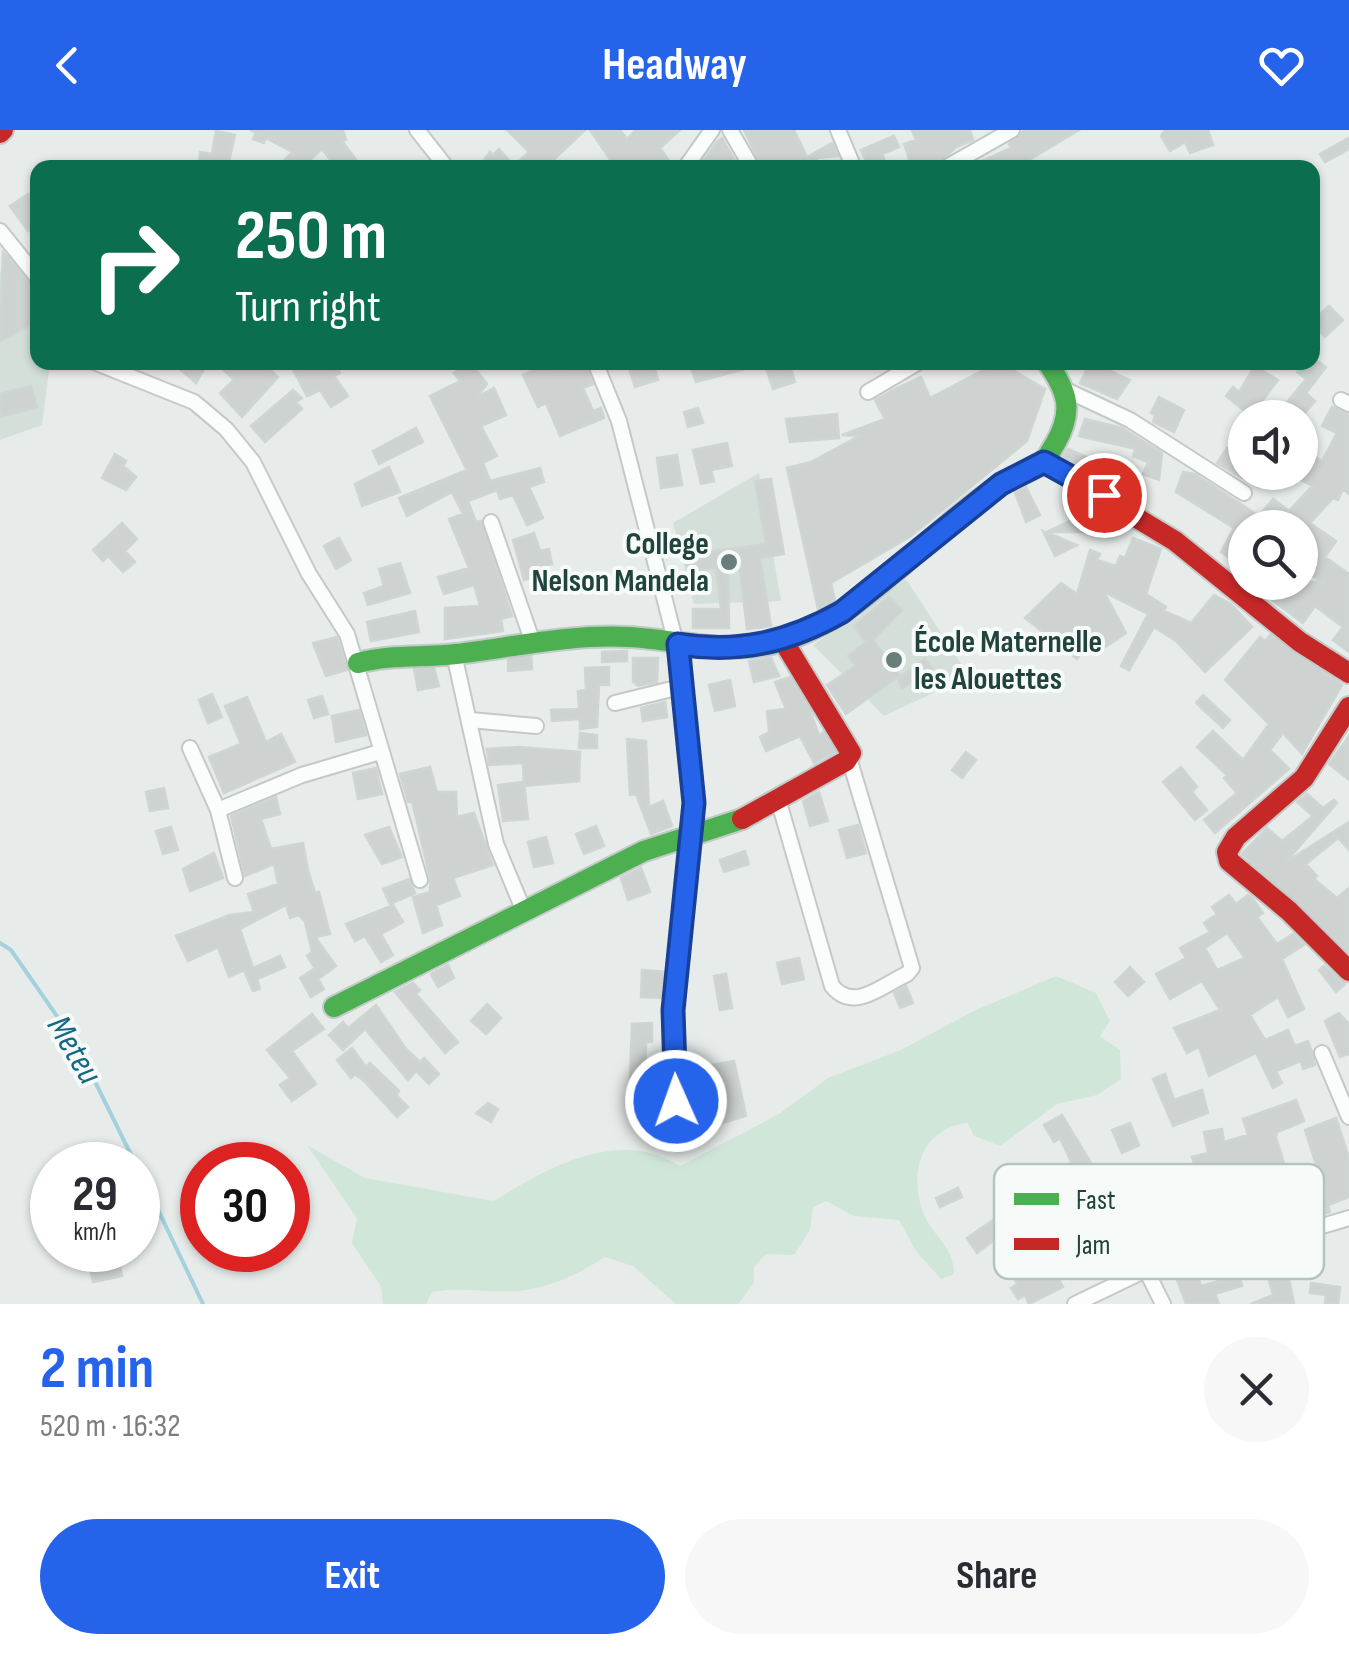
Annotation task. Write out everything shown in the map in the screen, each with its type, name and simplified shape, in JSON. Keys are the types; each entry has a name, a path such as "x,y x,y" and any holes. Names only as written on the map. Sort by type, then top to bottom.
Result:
{"street":[{"path":"417,130 441,160"},
{"path":"691,160 712,130"},
{"path":"730,130 747,160"},
{"path":"838,130 851,160"},
{"path":"959,160 1012,130"},
{"path":"0,231 30,268"},
{"path":"114,370 194,402 226,429 253,462 358,663 380,752 420,880"},
{"path":"599,370 618,421 678,644 684,686 692,835 673,1010 676,1101"},
{"path":"868,392 905,370"},
{"path":"358,663 390,656 454,654 532,640 630,636 700,648 784,642 842,612 1001,484 1044,462 1064,428 1069,405 1066,390 1053,370"},
{"path":"1066,390 1130,420 1244,494"},
{"path":"1044,462 1175,541 1270,618 1349,673"},
{"path":"491,522 532,640"},
{"path":"778,799 832,986 844,998 854,1000 907,974 912,968 906,937 849,758 849,746 784,642"},
{"path":"454,654 496,844 522,909"},
{"path":"615,703 684,686"},
{"path":"1349,707 1304,778 1284,800 1236,837 1228,852 1230,861 1349,971"},
{"path":"470,720 536,726"},
{"path":"190,748 218,810 235,878"},
{"path":"218,810 302,775 380,752"},
{"path":"334,1006 644,851 740,820 849,758"},
{"path":"1322,1053 1349,1117"},
{"path":"1324,1226 1349,1218"},
{"path":"1075,1304 1127,1279"},
{"path":"1150,1279 1163,1304"}],"shaded area":[{"path":"0,271 30,317 30,370 49,370 42,425 0,440"},
{"name":"College Nelson Mandela","path":"759,473 781,601 694,604 673,523"},
{"name":"École Maternelle les Alouettes","path":"906,579 969,676 884,716 813,645"}],"green space":[{"path":"1056,976 1096,993 1110,1021 1100,1036 1120,1050 1121,1079 1097,1095 1057,1104 1000,1146 974,1136 968,1123 939,1133 930,1143 923,1154 917,1182 923,1212 953,1264 954,1274 941,1279 916,1251 899,1220 854,1216 826,1201 813,1207 810,1230 794,1255 766,1254 754,1267 754,1283 738,1304 676,1304 633,1266 605,1257 567,1278 537,1288 444,1290 432,1292 426,1304 383,1304 381,1286 352,1243 357,1218 310,1149 365,1178 494,1201 561,1165 609,1151 657,1155 680,1166 779,1114 828,1078 901,1050 974,1011"}],"building":[{"path":"250,130 343,130 346,140 342,141 356,160 331,160 322,149 310,160 284,160 292,152 266,138 264,143 253,139 256,133"},
{"path":"507,130 585,130 553,160 520,160 529,152"},
{"path":"590,130 620,130 627,139 636,130 680,130 660,148 668,160 611,160"},
{"path":"744,130 794,130 807,157 832,143 838,156 817,160 758,160"},
{"path":"912,130 970,130 973,140 956,147 942,160 910,160 904,144 916,140"},
{"path":"1025,130 1079,130 1029,160 985,160 1011,148 1009,144"},
{"path":"1165,130 1208,130 1213,145 1190,153 1185,142 1170,151 1161,136"},
{"path":"216,131 235,135 229,160 200,160 200,152 212,154"},
{"path":"894,136 899,147 882,154 885,160 865,160 861,150"},
{"path":"722,138 734,160 704,160"},
{"path":"1349,138 1349,149 1325,162 1320,154"},
{"path":"499,149 509,160 484,160 490,152 493,155"},
{"path":"28,194 30,230 28,231 10,206"},
{"path":"3,252 30,280 30,325 0,341"},
{"path":"1329,306 1343,320 1325,337 1320,331 1320,314"},
{"path":"1320,363 1326,367 1306,393 1314,400 1289,400 1306,379 1298,370 1320,370"},
{"path":"181,370 203,370 196,383"},
{"path":"224,370 271,370 278,377 242,417 220,393 234,380"},
{"path":"293,370 338,370 340,373 334,376 348,396 331,407 320,390 307,396"},
{"path":"476,370 487,384 477,397 494,388 506,415 481,426 497,456 483,463 490,481 540,468 544,482 529,487 543,518 527,525 513,495 500,499 497,490 468,501 476,522 481,521 512,616 501,619 503,631 445,639 445,608 480,606 474,585 444,594 438,577 469,568 449,519 463,514 452,492 407,516 399,498 467,470 430,396 460,381 454,373"},
{"path":"533,370 587,370 593,384 583,388 593,411 601,408 604,418 560,436 546,403 538,407 523,375"},
{"path":"630,370 655,370 658,380 635,387"},
{"path":"692,370 741,370 696,382"},
{"path":"767,370 791,370 795,382 773,389"},
{"path":"984,370 1013,370 1045,389 1027,441 911,536 831,583 835,600 818,609 787,468 811,462 859,436 842,435 885,419 875,400 893,390 921,377 930,398"},
{"path":"1086,370 1108,370 1130,380 1117,399 1080,383"},
{"path":"1253,370 1262,370 1278,380 1263,400 1231,400 1226,396 1233,387 1239,392"},
{"path":"31,386 37,407 0,417 0,394"},
{"path":"293,390 302,398 296,402 302,409 265,442 251,426"},
{"path":"1159,397 1184,410 1174,432 1153,422 1155,415 1151,413"},
{"path":"1332,407 1349,415 1349,494 1343,489 1338,500 1333,498 1318,514 1318,510 1290,510 1308,490 1318,490 1318,459 1322,461 1337,433 1322,426"},
{"path":"698,408 703,423 688,427 684,412"},
{"path":"837,414 839,438 790,442 786,419"},
{"path":"1085,419 1122,428 1162,453 1159,480 1143,474 1148,462 1133,456 1136,449 1079,436"},
{"path":"416,428 423,442 379,464 373,451"},
{"path":"727,443 732,466 711,470 714,481 701,484 693,450"},
{"path":"1227,448 1228,469 1217,463"},
{"path":"1068,449 1133,477 1126,492 1063,457"},
{"path":"115,454 126,461 123,466 136,477 126,490 102,478"},
{"path":"677,455 682,485 661,488 657,458"},
{"path":"389,467 400,492 362,506 355,484"},
{"path":"1183,472 1195,474 1250,510 1228,510 1228,524 1176,492"},
{"path":"771,479 784,554 760,558 771,626 747,629 740,568 728,569 729,628 693,628 693,609 721,609 716,568 688,571 686,555 766,544 755,481"},
{"path":"1026,487 1040,515 1026,522 1015,492"},
{"path":"1074,496 1093,507 1093,532 1047,532 1074,519"},
{"path":"1273,499 1288,510 1264,510"},
{"path":"122,523 137,539 125,551 135,562 123,572 108,556 103,561 93,550"},
{"path":"1318,529 1336,541 1325,557 1349,574 1349,652 1333,640 1343,627 1315,606 1303,623 1272,600 1318,600 1318,582 1322,582 1318,579"},
{"path":"1043,531 1077,545 1055,556"},
{"path":"534,533 540,551 549,549 552,564 546,565 548,573 524,580 513,540"},
{"path":"339,538 351,560 336,569 324,546"},
{"path":"1133,538 1161,549 1146,594 1166,607 1164,611 1191,623 1214,595 1231,604 1252,627 1205,672 1176,641 1154,627 1129,670 1121,666 1148,614 1104,592 1126,633 1099,651 1091,640 1077,659 1025,618 1061,583 1077,594 1090,550 1100,554 1097,560 1116,566 1120,556 1125,558"},
{"path":"1228,539 1228,557 1221,552"},
{"path":"400,563 410,593 368,605 364,593 384,586 379,569"},
{"path":"889,597 902,610 873,640 900,675 846,714 827,685 856,666 848,656 866,642 854,626"},
{"path":"415,611 419,632 371,641 367,622"},
{"path":"1270,635 1342,685 1302,754 1283,733 1270,750 1289,769 1215,833 1204,820 1237,793 1224,778 1227,775 1197,747 1213,731 1243,760 1269,724 1225,680 1260,637 1265,641"},
{"path":"337,637 347,670 326,676 313,643"},
{"path":"627,651 627,661 602,662 602,652"},
{"path":"531,654 532,669 508,671 508,658"},
{"path":"633,658 658,658 657,682 638,686 633,682"},
{"path":"771,658 779,676 754,682 749,661"},
{"path":"925,658 932,670 902,688 898,679"},
{"path":"609,667 609,685 599,685 597,727 580,729 580,719 552,721 551,710 579,709 578,691 586,690 585,668"},
{"path":"414,668 434,668 439,686 418,690"},
{"path":"790,677 810,710 819,736 824,732 836,751 814,763 800,736 766,751 760,737 769,732 767,711 786,709 775,682"},
{"path":"730,680 735,706 715,711 709,685"},
{"path":"212,694 222,717 208,723 199,700"},
{"path":"1203,695 1230,720 1223,728 1196,703"},
{"path":"322,696 328,714 314,718 308,700"},
{"path":"247,697 266,742 281,734 295,762 224,793 209,757 241,744 225,706"},
{"path":"665,702 667,717 643,721 641,708"},
{"path":"359,710 366,735 336,742 332,716"},
{"path":"580,733 597,735 597,748 579,748"},
{"path":"1349,736 1349,780 1329,764"},
{"path":"627,739 646,741 649,807 663,801 672,826 651,834 636,794 630,795"},
{"path":"487,749 580,752 579,781 524,786 523,763 489,765"},
{"path":"966,752 976,760 962,778 952,770"},
{"path":"430,767 437,792 456,792 457,817 474,813 493,865 453,878 460,896 436,905 442,925 423,933 413,897 430,892 430,878 412,801 408,802 400,774"},
{"path":"1181,767 1197,787 1192,792 1207,810 1195,820 1163,782"},
{"path":"376,768 382,794 358,799 353,773"},
{"path":"524,782 528,819 503,821 498,785"},
{"path":"164,788 168,808 150,811 146,792"},
{"path":"819,792 828,821 810,826 803,801"},
{"path":"1307,794 1323,808 1334,800 1337,803 1286,862 1349,822 1349,850 1338,838 1306,864 1317,876 1314,879 1337,898 1349,888 1349,952 1242,854 1267,828 1282,841 1313,816 1297,802"},
{"path":"276,797 280,814 261,819 271,849 303,843 330,934 315,937 336,966 318,979 324,989 311,997 300,978 315,968 307,956 312,952 305,922 299,915 290,918 286,905 240,929 253,968 280,956 285,967 257,979 260,989 253,991 244,970 229,977 218,947 188,961 176,936 230,915 254,912 248,894 278,884 274,864 245,876 231,816"},
{"path":"858,825 866,853 847,858 839,830"},
{"path":"596,826 604,846 584,854 576,834"},
{"path":"171,827 178,850 163,854 156,831"},
{"path":"389,827 402,857 382,864 365,835"},
{"path":"546,837 553,863 534,867 528,842"},
{"path":"745,851 749,864 724,872 720,860"},
{"path":"214,853 223,878 190,891 183,869"},
{"path":"641,868 650,892 628,900 621,878"},
{"path":"409,879 415,893 390,904 383,889"},
{"path":"1229,895 1236,904 1248,895 1263,913 1257,917 1277,944 1293,934 1304,945 1282,959 1304,1009 1288,1017 1278,997 1250,1015 1265,1040 1288,1030 1295,1046 1308,1041 1312,1052 1315,1065 1303,1069 1301,1061 1276,1071 1282,1083 1273,1088 1256,1053 1209,1076 1199,1047 1187,1053 1174,1028 1220,1010 1202,981 1170,999 1156,974 1186,958 1180,948 1210,932 1204,923 1217,914 1212,907","holes":["1227,933 1245,958 1217,970 1205,948"]},
{"path":"393,905 403,922 381,934 393,955 381,962 365,936 355,941 346,924"},
{"path":"799,958 804,979 782,984 777,963"},
{"path":"448,965 454,978 438,987 431,974"},
{"path":"1324,966 1345,984 1336,992 1319,970"},
{"path":"1130,967 1144,982 1128,996 1115,982"},
{"path":"642,970 666,972 664,998 641,997"},
{"path":"726,974 732,1008 720,1010 714,976"},
{"path":"413,983 420,990 416,994 458,1042 445,1053 395,992"},
{"path":"906,986 913,1003 900,1008 894,993"},
{"path":"487,1004 501,1018 486,1034 471,1021"},
{"path":"376,1005 406,1049 420,1062 424,1058 439,1074 429,1084 416,1071 408,1080 365,1029 343,1050 329,1035 343,1022 348,1028"},
{"path":"1339,1013 1349,1024 1349,1054 1340,1057 1325,1021"},
{"path":"312,1014 324,1029 292,1051 316,1084 292,1101 280,1085 290,1078 267,1050"},
{"path":"652,1023 652,1042 646,1042 645,1078 630,1078 632,1024"},
{"path":"352,1048 366,1067 370,1063 399,1091 396,1095 408,1107 397,1117 364,1081 355,1074 351,1078 337,1060"},
{"path":"734,1061 746,1116 715,1125 717,1129 696,1140 686,1128 720,1110 711,1065"},
{"path":"1165,1074 1174,1100 1202,1090 1208,1113 1173,1126 1153,1079"},
{"path":"1296,1100 1304,1121 1277,1132 1284,1164 1194,1164 1192,1157 1208,1153 1204,1132 1222,1129 1224,1142 1248,1135 1243,1119"},
{"path":"488,1103 498,1109 491,1122 476,1113"},
{"path":"1062,1115 1091,1163 1072,1164 1060,1138 1054,1142 1044,1125"},
{"path":"1336,1118 1349,1158 1349,1197 1328,1205 1330,1212 1324,1214 1324,1164 1316,1164 1305,1130"},
{"path":"1130,1123 1139,1145 1122,1153 1112,1130"},
{"path":"958,1188 962,1197 940,1207 936,1198"},
{"path":"994,1219 994,1240 977,1253 967,1238"},
{"path":"91,1272 121,1272 122,1276 93,1282"},
{"path":"1015,1279 1059,1279 1063,1287 1029,1304 1025,1295 1018,1299 1011,1288 1017,1284"},
{"path":"1177,1279 1199,1279 1201,1286 1240,1279 1242,1286 1215,1294 1219,1304 1186,1304"},
{"path":"1269,1279 1289,1279 1294,1304 1251,1304 1273,1295"},
{"path":"1311,1283 1340,1287 1338,1304 1325,1304 1326,1295 1310,1293"}],"waterway":[{"name":"Meteu","path":"0,943 11,950 77,1045 125,1142"},
{"name":"Meteu","path":"160,1214 203,1304"}],"traffic: fast":[{"path":"358,663 585,637 733,647 754,647 795,637 851,606 976,502 1044,461 1061,432 1066,411 1064,392 1052,370"},
{"path":"334,1007 644,851 742,819"}],"traffic: jam":[{"path":"0,133 3,130"},
{"path":"1044,462 1175,541 1300,642 1349,673"},
{"path":"742,819 846,761 851,753 784,642"},
{"path":"1349,707 1304,778 1236,837 1227,852 1229,861 1289,911 1349,971"}],"place":[{"name":"College Nelson Mandela","path":"729,562"},
{"name":"École Maternelle les Alouettes","path":"894,660"}],"route":[{"path":"676,1101 673,1010 694,803 678,644 700,648 768,644 796,637 842,612 1001,484 1044,462 1104,495"}]}
